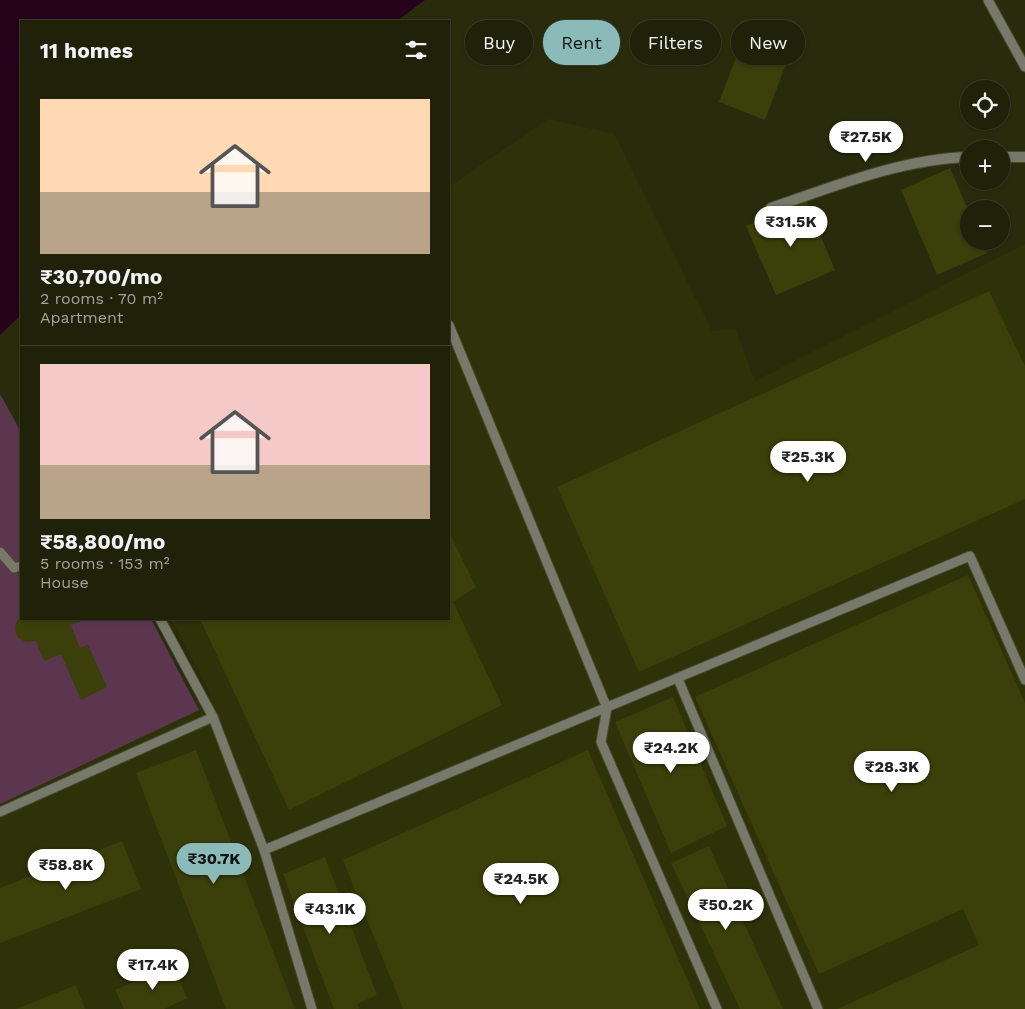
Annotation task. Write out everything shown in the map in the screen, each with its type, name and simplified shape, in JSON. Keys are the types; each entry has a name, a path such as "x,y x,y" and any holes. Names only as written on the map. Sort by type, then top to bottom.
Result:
{"street":[{"path":"1010,157 1025,157"},
{"path":"771,208 888,170 923,161 960,159"}],"lane":[{"path":"988,0 1025,67"},
{"path":"450,327 607,708 601,742 717,1009"},
{"path":"0,552 14,568 20,566"},
{"path":"264,850 970,556 1025,680"},
{"path":"161,620 213,717 264,850 312,1009"},
{"path":"678,678 818,1009"},
{"path":"0,812 213,717"}],"shaded area":[{"path":"0,0 425,0 398,20 20,20 20,316 0,335"},
{"path":"548,119 614,134 712,331 735,328 755,381 1025,244 1025,1009 0,1009 0,785 211,695 172,620 450,620 450,186"},
{"path":"0,394 20,430 20,620 152,620 199,710 0,804"}],"building":[{"path":"733,65 786,65 765,120 719,102"},
{"path":"950,168 964,200 960,200 960,250 986,250 987,253 937,275 901,190"},
{"path":"806,200 835,270 776,295 746,226"},
{"path":"989,291 1025,366 1025,499 639,672 557,487"},
{"path":"450,534 476,587 453,602 502,705 289,810 200,620 450,620"},
{"path":"968,575 1025,703 1025,1009 837,1009 979,945 963,909 819,974 695,697"},
{"path":"20,617 20,620 84,620 71,625 80,648 88,645 107,687 81,700 61,654 44,661 36,641 26,642 18,638 15,630 16,622"},
{"path":"673,697 727,826 671,853 615,722"},
{"path":"196,750 295,1009 226,1009 136,773"},
{"path":"588,750 700,1009 403,1009 343,860"},
{"path":"122,841 141,889 0,943 0,888"},
{"path":"709,846 783,1009 740,1009 671,863"},
{"path":"325,857 377,995 357,1004 359,1009 334,1009 283,874"},
{"path":"173,965 187,998 164,1009 124,1009 115,990"},
{"path":"76,985 85,1009 16,1009"}]}
